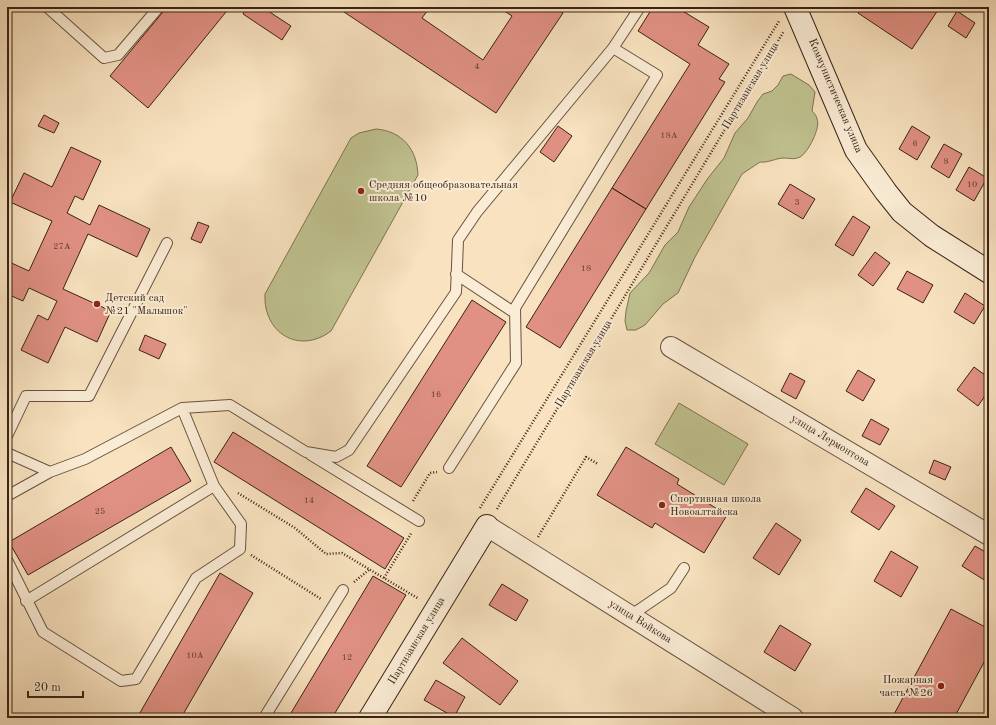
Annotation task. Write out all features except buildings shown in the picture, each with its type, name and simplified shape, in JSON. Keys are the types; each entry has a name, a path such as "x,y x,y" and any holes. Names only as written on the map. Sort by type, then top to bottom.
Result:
{"street":[{"name":"Коммунистическая улица","path":"792,11 856,150 886,192 902,212 932,236 989,272"},
{"name":"улица Лермонтова","path":"671,347 989,535"},
{"name":"улица Войкова","path":"482,519 528,552 793,718"},
{"name":"Партизанская улица","path":"370,718 482,519"}],"lane":[{"path":"47,7 104,58 118,54 159,7"},
{"path":"306,452 336,457 349,450 456,292 458,240 477,212 613,48 640,7"},
{"path":"449,468 516,363 515,308 657,75 613,48"},
{"path":"7,436 26,396 89,396 167,243"},
{"path":"456,274 515,313"},
{"path":"7,496 50,472 85,459 182,408 230,404 419,521"},
{"path":"7,560 43,632 121,681 136,679 196,578 240,548 241,524 214,486 182,408"},
{"path":"7,453 50,472"},
{"path":"26,600 214,486"},
{"path":"630,616 671,588 684,568"},
{"path":"264,718 343,590"}],"path":[{"name":"Партизанская улица","path":"482,519 792,11"},
{"path":"482,519 792,11"},
{"path":"528,552 586,457 598,464"},
{"path":"405,513 430,473 449,468"},
{"path":"236,492 295,528 326,554 342,553 423,601"},
{"path":"384,578 419,521"},
{"path":"240,548 333,606"},
{"path":"343,590 370,570"}],"green space":[{"path":"791,74 809,85 815,92 812,111 818,123 807,150 798,158 781,158 760,162 742,174 695,257 678,293 663,304 645,325 636,330 627,330 625,321 630,293 649,273 665,245 678,232 689,207 708,178 724,158 735,133 748,118 757,102 763,94 772,91 778,85 783,76"},
{"path":"376,129 393,133 406,143 415,157 418,175 331,331 319,338 307,341 296,340 285,336 270,320 266,308 265,294 351,138 359,133"},
{"path":"679,403 748,444 724,485 655,444"}],"place":[{"name":"Средняя общеобразовательная школа №10","path":"361,191"},
{"name":"Детский сад №21 \"Малышок\"","path":"97,304"},
{"name":"Спортивная школа Новоалтайска","path":"662,505"},
{"name":"Пожарная часть №26","path":"941,686"}]}
